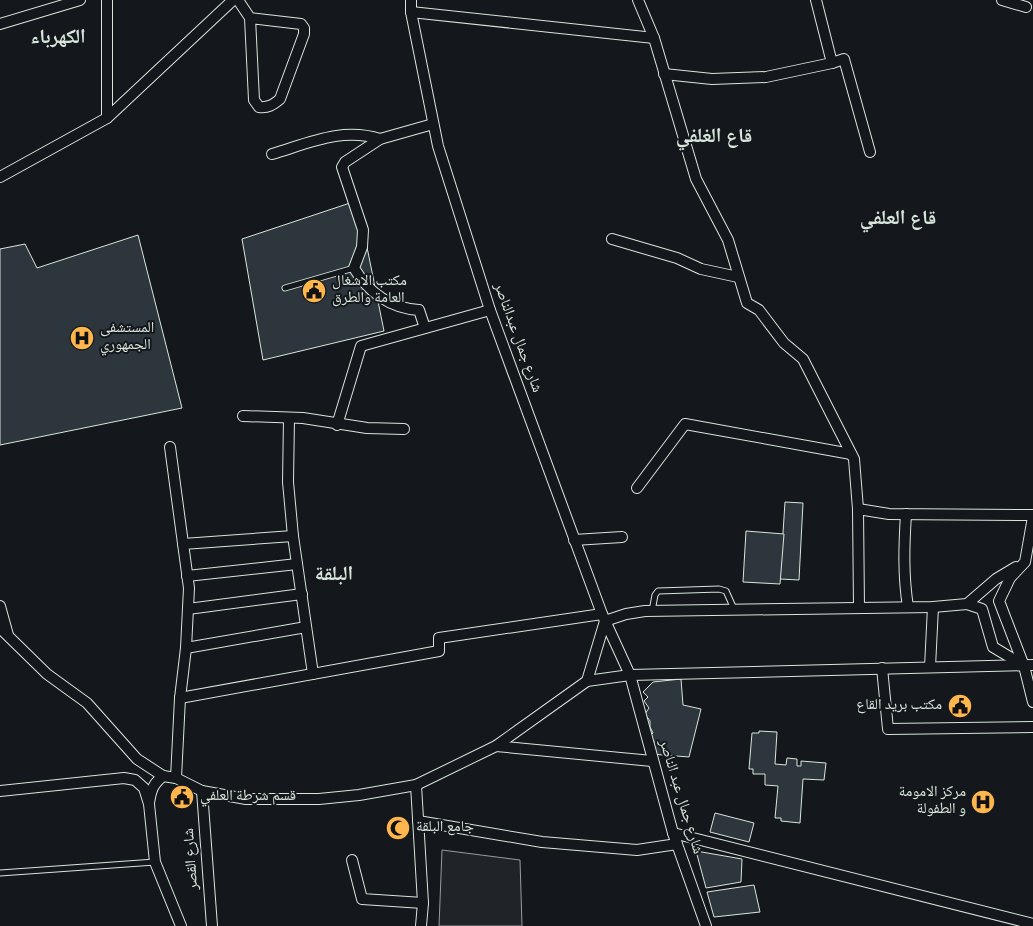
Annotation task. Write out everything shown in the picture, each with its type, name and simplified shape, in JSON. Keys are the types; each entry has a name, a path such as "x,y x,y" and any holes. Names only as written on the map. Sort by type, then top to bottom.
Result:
{"street":[{"path":"0,24 80,0"},
{"path":"107,0 107,118"},
{"path":"0,178 107,118 233,0"},
{"path":"238,0 250,18 254,100 259,107 267,108 280,99 304,34 304,28 300,24 250,18"},
{"name":"شارع جمال عبدالناصر","path":"411,0 411,12 438,146 490,310 603,618 630,675"},
{"path":"638,0 654,38 696,179 728,240 746,303 759,310 784,343 803,359 854,459 858,509 859,608"},
{"path":"816,0 832,63"},
{"path":"1002,0 1029,6"},
{"path":"411,12 654,38"},
{"path":"664,74 712,79 766,77 844,59 870,152"},
{"path":"425,328 419,310 404,309 376,295 354,268 362,247 363,230 342,167 345,162 380,139 433,124"},
{"path":"272,154 336,134 355,134 380,139"},
{"path":"612,239 677,258 701,270 738,278"},
{"path":"337,425 361,346 490,310"},
{"path":"243,416 303,418 337,425 404,429"},
{"path":"290,418 288,482 293,536 314,674"},
{"path":"637,488 685,424 852,454"},
{"path":"170,447 189,588 176,778"},
{"path":"858,509 889,514 1033,516 1029,560 1010,578 999,602 1028,666 1033,702"},
{"path":"906,514 903,557 908,607"},
{"path":"183,544 293,536"},
{"path":"574,540 622,536"},
{"path":"967,604 996,579 1029,560"},
{"path":"187,576 297,564"},
{"path":"188,609 302,594"},
{"path":"180,698 439,651 438,638 652,611 933,607 967,604 982,610 993,646 1028,666"},
{"path":"0,606 8,636"},
{"path":"930,667 933,607"},
{"path":"587,681 603,618"},
{"path":"186,648 306,627"},
{"path":"0,628 48,674 87,703 137,759 163,776 176,778 202,791 246,799 282,800 358,796 416,785 496,746 587,681 630,675 1028,666"},
{"path":"882,668 888,729 1033,727"},
{"name":"شارع جمال عبد الناصر","path":"630,675 673,833 706,926"},
{"path":"496,746 652,761"},
{"path":"149,804 154,783 163,776"},
{"path":"0,792 124,778 136,780 144,788 149,804 155,862 181,926"},
{"path":"416,785 423,903 421,926"},
{"name":"شارع القصر","path":"202,791 210,924"},
{"path":"418,821 542,842 637,850 677,844"},
{"path":"673,833 1033,924"},
{"path":"352,860 362,899 423,903"}],"lane":[{"path":"285,288 354,268"},
{"path":"652,611 655,595 658,591 719,589 726,591 734,610"},
{"path":"0,873 155,862"}],"shaded area":[{"path":"442,850 520,860 522,926 439,926"}],"building":[{"name":"مكتب الاشغال العامة والطرق","path":"356,201 384,331 263,360 242,239"},
{"name":"المستشفى الجمهوري","path":"138,235 182,408 0,445 0,249 25,244 37,268"},
{"path":"785,502 803,503 799,580 780,579"},
{"path":"746,531 784,534 780,584 743,582"},
{"path":"681,679 683,705 701,709 689,757 651,754 654,741 649,737 653,733 650,721 645,714 649,708 644,701 648,697 643,692 653,682"},
{"path":"759,731 777,732 775,764 786,765 787,758 797,759 797,766 801,766 801,761 826,763 824,780 803,779 800,823 781,821 781,818 775,818 778,786 765,785 765,774 753,774 753,769 749,769 752,733 759,733"},
{"path":"715,813 754,823 749,842 710,832"},
{"path":"696,851 742,859 741,882 706,888"},
{"path":"754,885 760,912 714,917 707,892"}],"place":[{"name":"مكتب الاشغال العامة والطرق","path":"314,291"},
{"name":"المستشفى الجمهوري","path":"82,338"},
{"name":"مكتب بريد القاع","path":"960,706"},
{"name":"قسم شرطة العلفي","path":"182,797"},
{"name":"مركز الامومة و الطفولة","path":"983,802"},
{"name":"جامع البلقة","path":"398,828"}],"district":[{"name":"الكهرباء","path":"58,39"},
{"name":"قاع الغلفي","path":"714,138"},
{"name":"قاع العلفي","path":"898,220"},
{"name":"البلقة","path":"334,576"}]}
